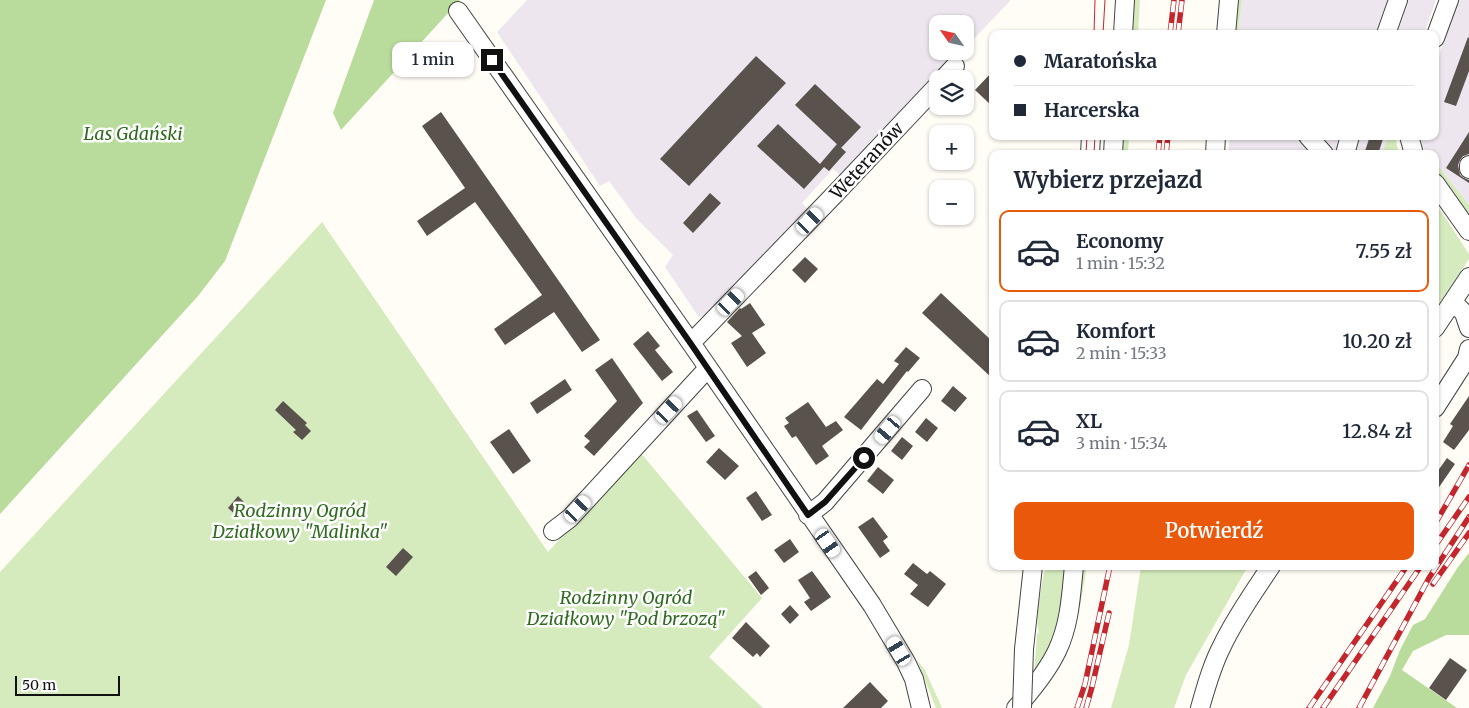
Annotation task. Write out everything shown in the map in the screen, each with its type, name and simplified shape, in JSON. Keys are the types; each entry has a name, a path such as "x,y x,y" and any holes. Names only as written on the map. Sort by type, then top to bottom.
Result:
{"street":[{"path":"1123,30 1125,0"},
{"path":"1226,30 1229,0"},
{"path":"1387,30 1398,0"},
{"path":"1438,30 1449,0"},
{"path":"458,12 708,368 877,614 906,662 922,704"},
{"name":"Weteranów","path":"691,344 929,95"},
{"path":"1312,140 1320,150"},
{"path":"1439,189 1469,231"},
{"path":"1439,322 1469,277"},
{"path":"1453,302 1464,314 1469,328"},
{"path":"1439,402 1467,358 1469,349"},
{"path":"553,531 570,518 708,368"},
{"path":"808,515 825,502 922,389"},
{"path":"1022,708 1024,649 1033,570"},
{"path":"1016,708 1036,684 1058,650 1067,621 1073,570"},
{"path":"1200,708 1209,675 1221,646 1245,604 1268,570"}],"shaded area":[{"path":"527,0 1011,0 974,39 974,15 929,15 929,60 954,60 944,70 929,70 929,86 843,178 833,169 802,203 809,211 711,317 698,316 665,267 673,255 637,219 609,181 600,186 497,32"},
{"path":"1242,0 1436,0 1425,30 1238,30"},
{"path":"1458,0 1469,0 1469,205 1439,167 1439,150 1425,150 1418,140 1439,140 1439,56"},
{"path":"1230,140 1387,140 1383,150 1228,150"}],"green space":[{"name":"Las Gdański","path":"0,0 326,0 225,261 198,296 0,514"},
{"path":"374,0 460,0 341,130 333,113"},
{"path":"1133,0 1140,0 1138,30 1131,30"},
{"path":"1237,0 1242,0 1238,30 1234,30"},
{"path":"1123,140 1129,140 1128,150 1121,150"},
{"path":"1387,140 1396,140 1398,150 1383,150"},
{"path":"1439,167 1469,205 1469,227 1439,181"},
{"path":"1439,208 1469,254 1469,259 1439,303"},
{"name":"Rodzinny Ogród Działkowy \"Malinka\"","path":"322,222 548,552 640,452 762,598 709,657 763,708 0,708 0,572"},
{"path":"1469,553 1469,635 1446,635 1413,651 1402,670 1457,708 1373,708 1413,625 1425,619"},
{"path":"1046,570 1065,570 1058,622 1049,647 1034,674 1037,634 1039,632 1037,620 1044,572"},
{"path":"1081,570 1086,570 1080,607 1078,607"},
{"path":"1140,570 1246,570 1186,675 1174,708 1111,708 1129,645"},
{"path":"917,660 925,670 942,708 936,708"}],"building":[{"path":"1468,37 1469,71 1456,106 1444,102"},
{"path":"756,56 786,83 689,186 660,159"},
{"path":"989,75 989,103 975,90"},
{"path":"815,84 861,127 841,148 795,105"},
{"path":"441,112 600,340 582,352 554,312 505,345 494,329 542,295 475,202 427,236 417,221 465,188 422,126"},
{"path":"778,124 820,164 837,144 846,152 829,171 824,167 804,189 757,146"},
{"path":"1469,132 1469,154 1463,156 1458,165 1460,175 1469,180 1469,183 1446,168"},
{"path":"1369,140 1383,140 1379,150 1365,150"},
{"path":"710,193 721,203 693,233 683,223"},
{"path":"805,257 818,269 805,283 792,270"},
{"path":"941,293 989,338 989,375 922,313"},
{"path":"750,303 765,325 752,333 766,353 747,367 731,343 742,336 727,322 740,308"},
{"path":"648,331 660,346 655,350 673,372 662,381 633,344"},
{"path":"906,347 920,358 907,371 861,430 844,417 877,379 883,384 899,364 894,361"},
{"path":"612,358 643,403 594,456 584,447 590,441 584,436 617,401 595,370"},
{"path":"565,379 572,390 537,414 530,403"},
{"path":"953,386 967,398 955,412 941,401"},
{"path":"1469,396 1469,430 1454,450 1443,442 1453,426 1450,424"},
{"path":"283,401 307,423 305,425 311,431 302,440 293,432 296,430 275,410"},
{"path":"808,402 826,427 836,421 843,430 822,446 829,456 816,465 796,436 792,438 784,426 789,423 785,418"},
{"path":"697,410 715,436 706,442 687,416"},
{"path":"926,418 938,428 927,442 915,432"},
{"path":"509,429 531,461 513,474 490,442"},
{"path":"902,437 913,446 902,460 891,451"},
{"path":"719,448 739,466 725,480 706,462"},
{"path":"1447,458 1455,464 1439,487 1439,469"},
{"path":"878,467 894,480 883,494 867,481"},
{"path":"756,491 772,515 762,521 746,498"},
{"path":"238,496 247,505 237,516 228,508"},
{"path":"873,517 888,537 883,541 890,551 880,558 858,527"},
{"path":"790,539 799,552 784,563 774,550"},
{"path":"403,548 413,557 396,576 386,567"},
{"path":"913,563 927,574 930,571 946,584 928,607 910,594 918,585 904,574"},
{"path":"756,571 769,588 761,595 748,577"},
{"path":"812,571 831,597 811,611 804,602 810,598 798,580"},
{"path":"790,605 799,615 790,624 781,614"},
{"path":"746,622 770,646 760,657 757,653 753,657 732,638"},
{"path":"1450,658 1467,670 1446,700 1429,688"},
{"path":"870,682 888,701 881,708 843,708"}],"tram line":[{"path":"1094,30 1095,0"},
{"path":"1103,30 1105,0"},
{"path":"1086,150 1087,140"},
{"path":"1094,150 1095,140"},
{"path":"1018,708 1020,649 1029,570"},
{"path":"1026,708 1028,649 1037,570"}],"railway":[{"path":"1170,30 1174,0"},
{"path":"1178,30 1182,0"},
{"path":"1158,150 1160,140"},
{"path":"1166,150 1168,140"},
{"path":"1439,517 1469,465"},
{"path":"1439,540 1469,497"},
{"path":"1439,563 1469,517"},
{"path":"1433,584 1469,533"},
{"path":"1077,708 1085,684 1109,570"},
{"path":"1309,708 1404,570"},
{"path":"1323,708 1418,570"},
{"path":"1359,708 1434,570"},
{"path":"1086,708 1109,613"}],"route":[{"path":"492,60 808,515 825,502 864,458"}],"park label":[{"name":"Rodzinny Ogród Działkowy \"Pod brzozą\"","path":"626,608"}]}
